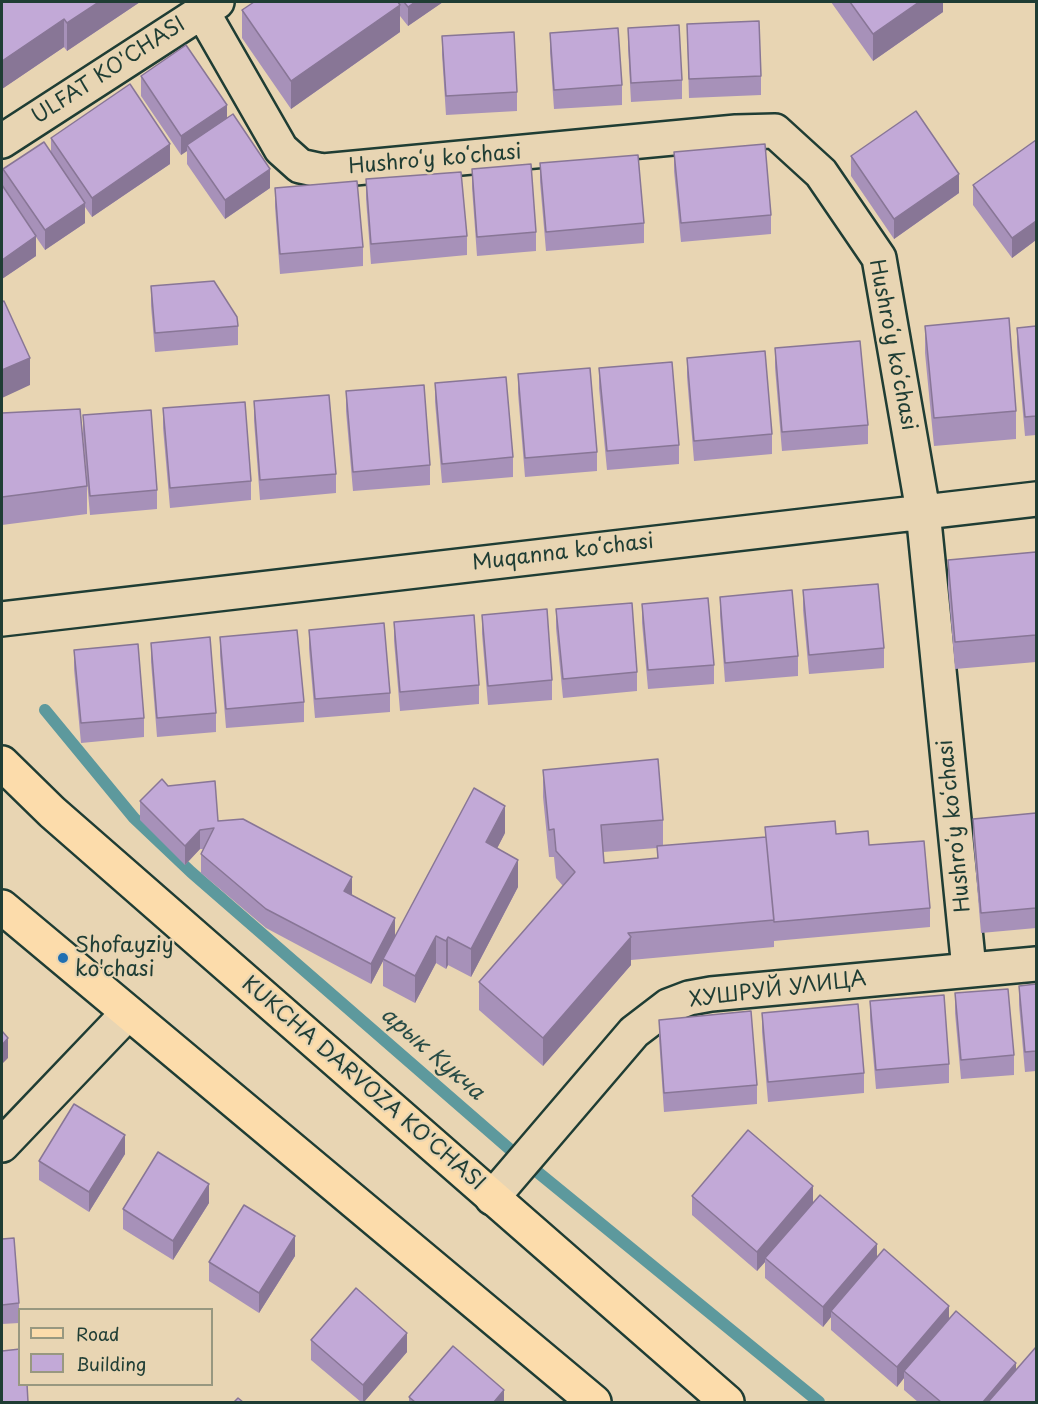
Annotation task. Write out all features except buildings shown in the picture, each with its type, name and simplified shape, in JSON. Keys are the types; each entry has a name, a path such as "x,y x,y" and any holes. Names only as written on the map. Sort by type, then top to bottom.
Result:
{"main road":[{"name":"KUKCHA DARVOZA KO'CHASI","path":"2,763 52,813 727,1402"},
{"path":"2,907 594,1402"}],"street":[{"name":"ULFAT KO'CHASI","path":"2,141 209,6"},
{"name":"Hushroʻy koʻchasi","path":"209,6 281,149 300,166 323,171 736,132 775,131 821,173 879,258 923,511 969,969"},
{"name":"Muqanna koʻchasi","path":"2,619 1036,499"},
{"path":"969,969 1036,964"},
{"name":"ХУШРУЙ УЛИЦА","path":"492,1198 634,1032 668,1006 689,998 711,994 969,969"},
{"path":"2,1145 128,1013"}],"waterway":[{"name":"арык Кукча","path":"45,710 134,818 191,872 513,1152 819,1402"}],"place":[{"name":"Shofayziy ko'chasi","path":"63,958"}]}
